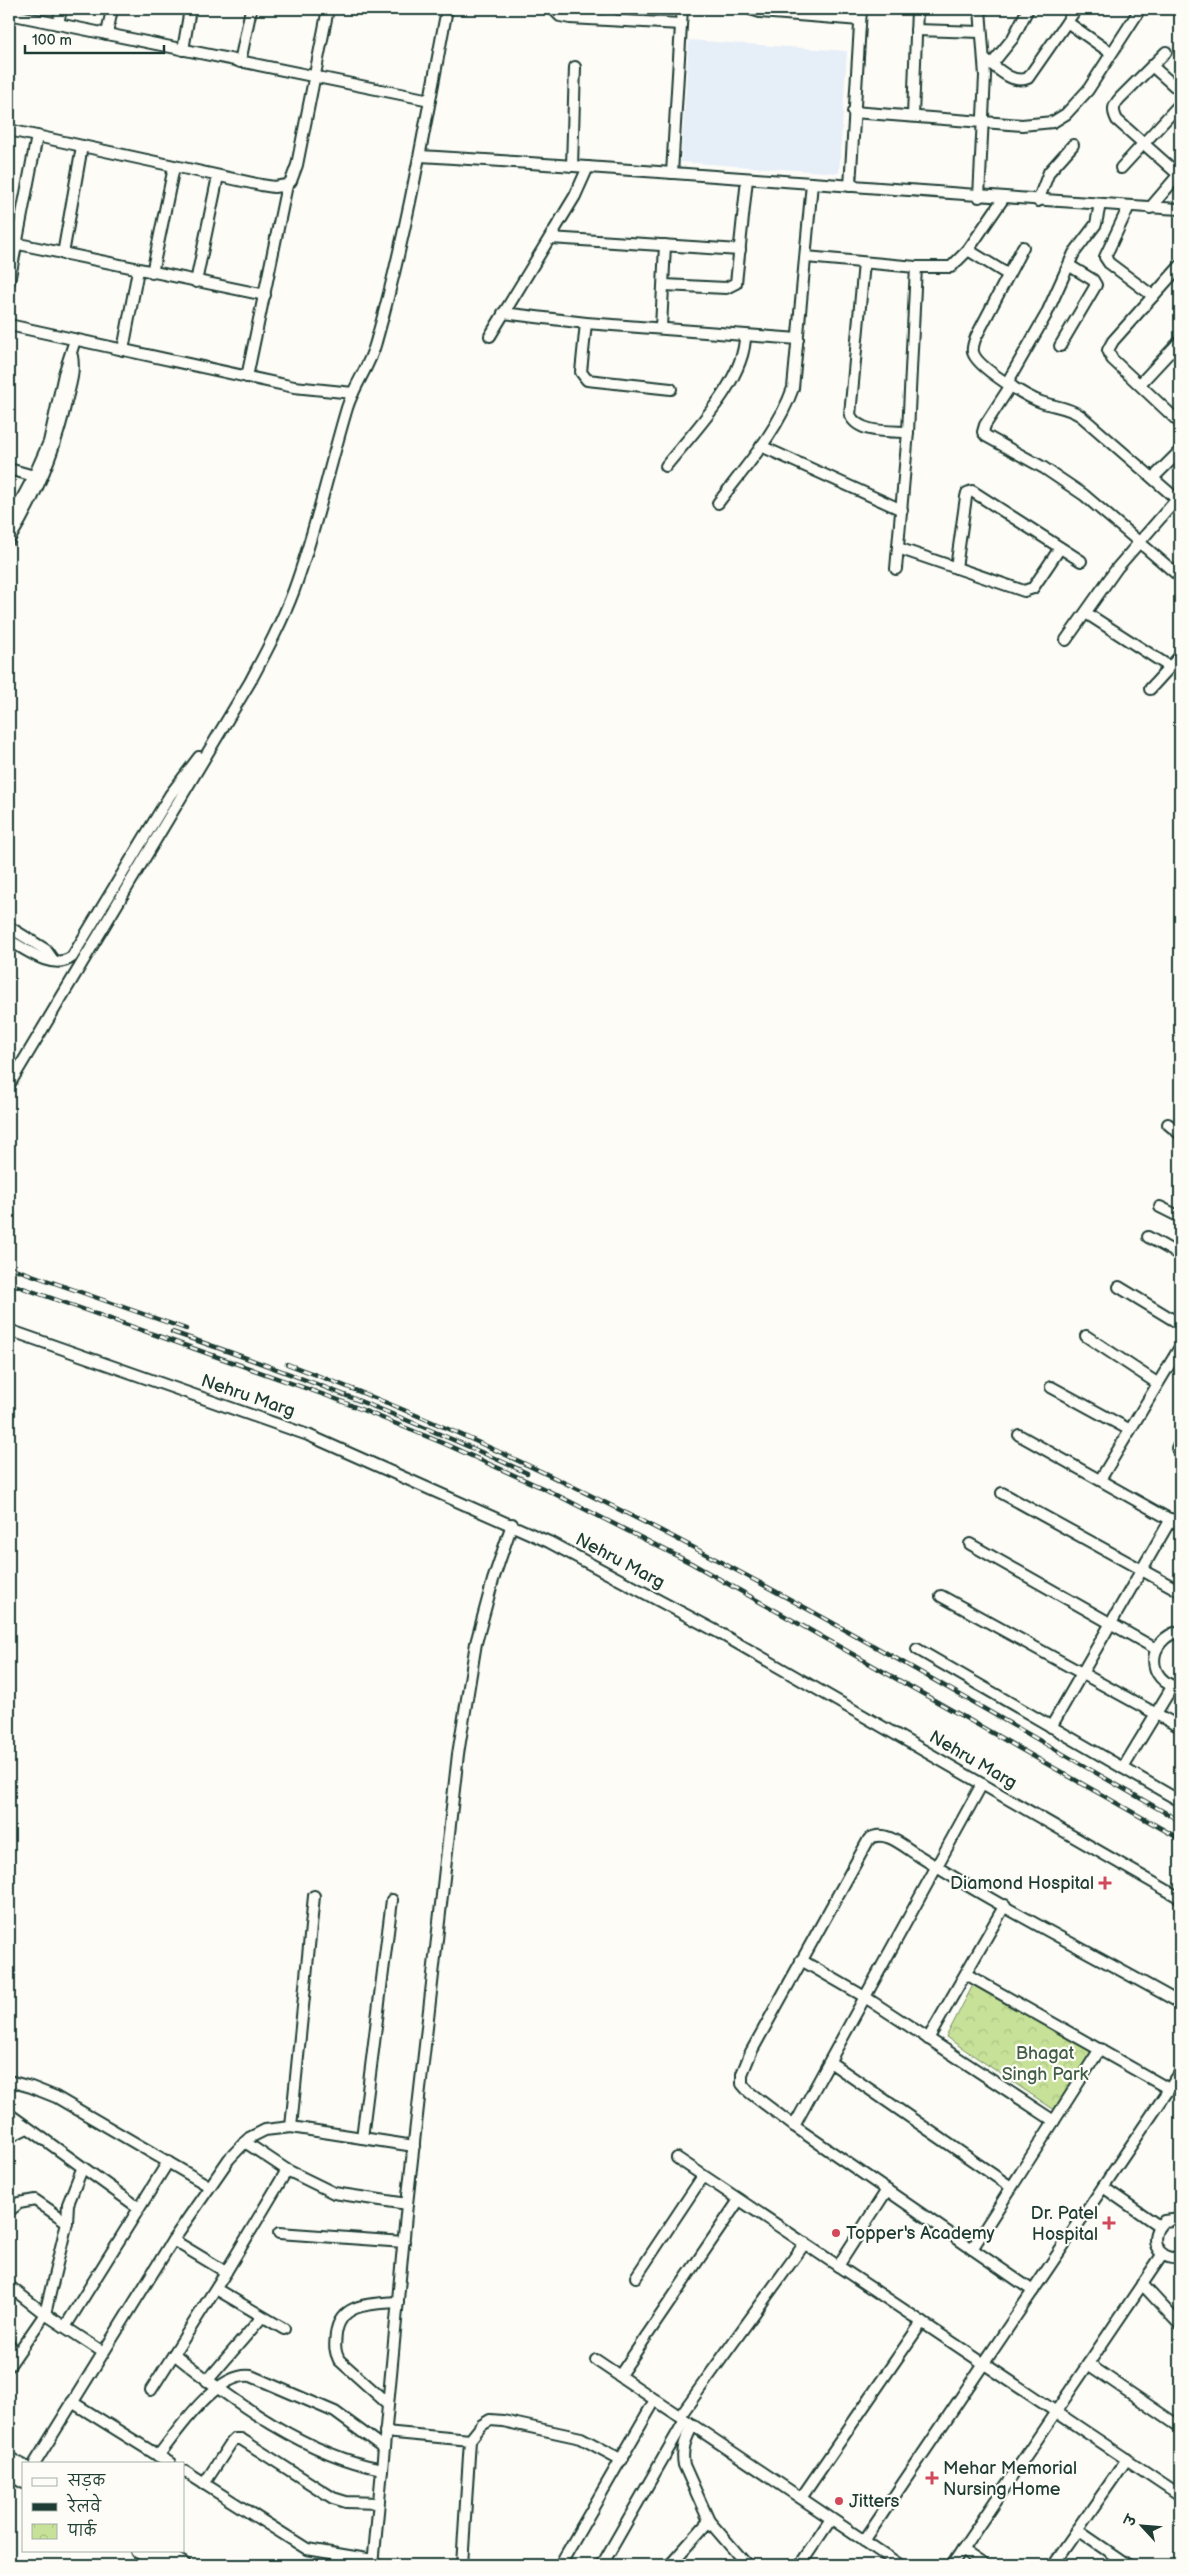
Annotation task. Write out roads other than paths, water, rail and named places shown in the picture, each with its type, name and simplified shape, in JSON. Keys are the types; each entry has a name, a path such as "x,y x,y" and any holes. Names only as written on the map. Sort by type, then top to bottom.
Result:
{"main road":[{"path":"9,2460 22,2467"},
{"path":"9,2472 22,2480"},
{"path":"141,2552 162,2565"},
{"path":"162,2552 184,2565"}],"street":[{"path":"58,24 61,9"},
{"path":"107,34 112,9"},
{"path":"182,50 190,9"},
{"path":"240,62 251,9"},
{"path":"247,377 266,295 287,185 291,181 296,165 328,9"},
{"path":"9,1086 265,655 294,589 353,393 370,361 376,344 398,259 420,156 447,9"},
{"path":"553,9 560,16 570,18 681,24"},
{"path":"610,20 611,9"},
{"path":"672,173 682,9"},
{"path":"750,9 760,12 860,14 850,186"},
{"path":"913,116 917,9"},
{"path":"979,197 988,61 981,32 980,9"},
{"path":"988,61 1014,38 1028,9"},
{"path":"988,61 1015,80 1022,81 1028,78 1076,9"},
{"path":"9,14 430,100"},
{"path":"853,112 1038,125 1053,122 1078,102 1098,77 1137,14"},
{"path":"1067,22 1111,54"},
{"path":"916,30 981,32"},
{"path":"1150,208 1180,174 1117,120 1113,112 1114,105 1120,98 1166,52"},
{"path":"1152,66 1180,91"},
{"path":"572,166 575,67"},
{"path":"1121,168 1180,104"},
{"path":"9,130 218,176 274,187 287,185"},
{"path":"9,282 12,243 37,136"},
{"path":"1038,201 1050,172 1073,145"},
{"path":"63,254 82,146"},
{"path":"420,156 812,183 1003,199 1180,210"},
{"path":"152,273 174,167"},
{"path":"490,336 502,313 582,184 588,168"},
{"path":"196,282 218,176"},
{"path":"664,285 732,287 738,277 747,179"},
{"path":"718,503 760,446 787,404 795,374 812,183"},
{"path":"806,257 916,267 951,267 968,250 1003,199"},
{"path":"1100,204 1096,224 1074,253 1070,266 1046,315 985,425 983,432 986,436 1057,476 1139,541 1180,577"},
{"path":"1129,206 1105,257 1109,263 1153,296"},
{"path":"550,238 740,250"},
{"path":"12,243 266,295"},
{"path":"661,328 665,245"},
{"path":"1023,247 979,329 973,352 984,367 1009,384 1042,403 1068,409 1081,416 1178,500 1139,541 1066,640"},
{"path":"968,250 1007,274"},
{"path":"864,263 850,415 859,425 867,428 908,432"},
{"path":"1060,346 1096,285 1093,280 1070,266"},
{"path":"1179,418 1112,358 1108,350 1113,341 1180,266"},
{"path":"896,569 908,432 916,267"},
{"path":"122,350 138,270"},
{"path":"502,313 586,323 798,339"},
{"path":"586,323 581,372 588,380 671,389"},
{"path":"9,326 294,387 353,393"},
{"path":"666,466 732,378 742,358 745,336"},
{"path":"9,540 11,526 49,442 64,374 72,356 75,340"},
{"path":"1140,384 1180,341"},
{"path":"11,526 41,480 55,446 73,373 72,356"},
{"path":"760,446 902,510"},
{"path":"1153,478 1180,450"},
{"path":"9,469 34,476"},
{"path":"956,568 966,497 969,491 976,492 1081,561"},
{"path":"898,548 1019,590 1029,591 1036,584 1060,548"},
{"path":"1086,613 1170,667"},
{"path":"1150,689 1180,656"},
{"path":"9,940 40,958 66,962 77,950 178,784 226,723"},
{"path":"9,927 46,950 53,960"},
{"path":"1168,1124 1180,1134"},
{"path":"1160,1207 1180,1217"},
{"path":"1148,1238 1180,1254"},
{"path":"1119,1287 1180,1324"},
{"name":"Nehru Marg","path":"9,1330 308,1435 512,1524 575,1554 702,1623 1180,1898"},
{"path":"1086,1336 1157,1383"},
{"path":"1100,1480 1157,1383 1177,1360 1180,1347"},
{"path":"1052,1387 1130,1430"},
{"path":"1018,1435 1171,1519 1180,1526"},
{"path":"1002,1493 1142,1568 1180,1591"},
{"path":"1051,1727 1171,1519"},
{"path":"185,2472 308,2549 373,2562 407,2204 458,1754 472,1664 488,1599 512,1524"},
{"path":"970,1544 1156,1649"},
{"path":"941,1596 1180,1727"},
{"path":"1123,1768 1156,1714 1176,1688 1162,1681 1156,1672 1154,1662 1156,1649 1170,1634 1180,1631"},
{"path":"917,1649 1180,1801"},
{"path":"794,2126 982,1784"},
{"path":"1033,2291 794,2126 749,2092 742,2084 742,2074 751,2052 869,1839 876,1834 882,1834 936,1867 1180,2003"},
{"path":"292,2127 314,1896"},
{"path":"362,2138 392,1900"},
{"path":"928,2040 1005,1905"},
{"path":"801,1960 865,1997 1054,2121"},
{"path":"966,1974 1169,2089"},
{"path":"972,2249 1100,2049"},
{"path":"830,2062 1011,2187"},
{"path":"864,2541 1180,2072"},
{"path":"9,2081 56,2097 209,2186"},
{"path":"9,2114 82,2169 139,2208"},
{"path":"36,2462 173,2240 209,2186 245,2142 266,2130 292,2127 414,2146"},
{"path":"9,2137 27,2128"},
{"path":"245,2142 287,2170 334,2193 407,2204"},
{"path":"677,2158 1180,2495"},
{"path":"65,2327 168,2162"},
{"path":"9,2366 45,2314 67,2222 68,2204 82,2169"},
{"path":"151,2390 216,2289 287,2170"},
{"path":"636,2277 703,2176"},
{"path":"1103,2188 1159,2226"},
{"path":"838,2266 887,2190"},
{"path":"9,2210 28,2199 35,2200 67,2222"},
{"path":"620,2375 740,2200"},
{"path":"1180,2219 1169,2219 1159,2226 1154,2238 1162,2255 1170,2259 1180,2258"},
{"path":"279,2233 404,2242"},
{"path":"173,2240 226,2272"},
{"path":"606,2564 686,2420 804,2243"},
{"path":"952,2565 1162,2255"},
{"path":"1142,2284 1180,2325"},
{"path":"9,2286 45,2314 103,2352"},
{"path":"216,2289 284,2329"},
{"path":"388,2404 339,2360 334,2350 337,2329 351,2309 362,2305 398,2302"},
{"path":"207,2381 262,2317"},
{"path":"800,2498 922,2322"},
{"path":"9,2344 16,2354"},
{"path":"174,2354 207,2381 310,2446 355,2464 382,2469"},
{"path":"596,2360 900,2565"},
{"path":"1088,2364 1180,2427"},
{"path":"158,2456 200,2404 232,2378 242,2375 251,2376 335,2412 384,2448"},
{"path":"560,2565 655,2400"},
{"path":"72,2402 168,2462"},
{"path":"462,2565 470,2440 482,2425 490,2420 576,2436 622,2460"},
{"path":"686,2420 683,2456 702,2509 709,2521 747,2565"},
{"path":"385,2432 470,2440"},
{"path":"204,2484 231,2443 235,2439 241,2439 333,2498 346,2502 378,2503"},
{"path":"1053,2565 1127,2459"},
{"path":"800,2565 831,2519"},
{"path":"670,2565 709,2521"},
{"path":"1077,2530 1128,2565"},
{"path":"962,2550 984,2565"}],"railway":[{"path":"9,1267 186,1329"},
{"path":"9,1283 336,1399 445,1444 547,1490 691,1563 1180,1839"},
{"path":"172,1332 351,1398 440,1434 527,1473"},
{"path":"287,1364 404,1410 519,1461 632,1516 853,1634 1180,1821"}],"place":[{"name":"Diamond Hospital","path":"1105,1883"},
{"name":"Dr. Patel Hospital","path":"1109,2223"},
{"name":"Topper's Academy","path":"836,2233"},
{"name":"Mehar Memorial Nursing Home","path":"932,2478"},
{"name":"Jitters","path":"839,2501"}],"park label":[{"name":"Bhagat Singh Park","path":"1045,2063"}]}
